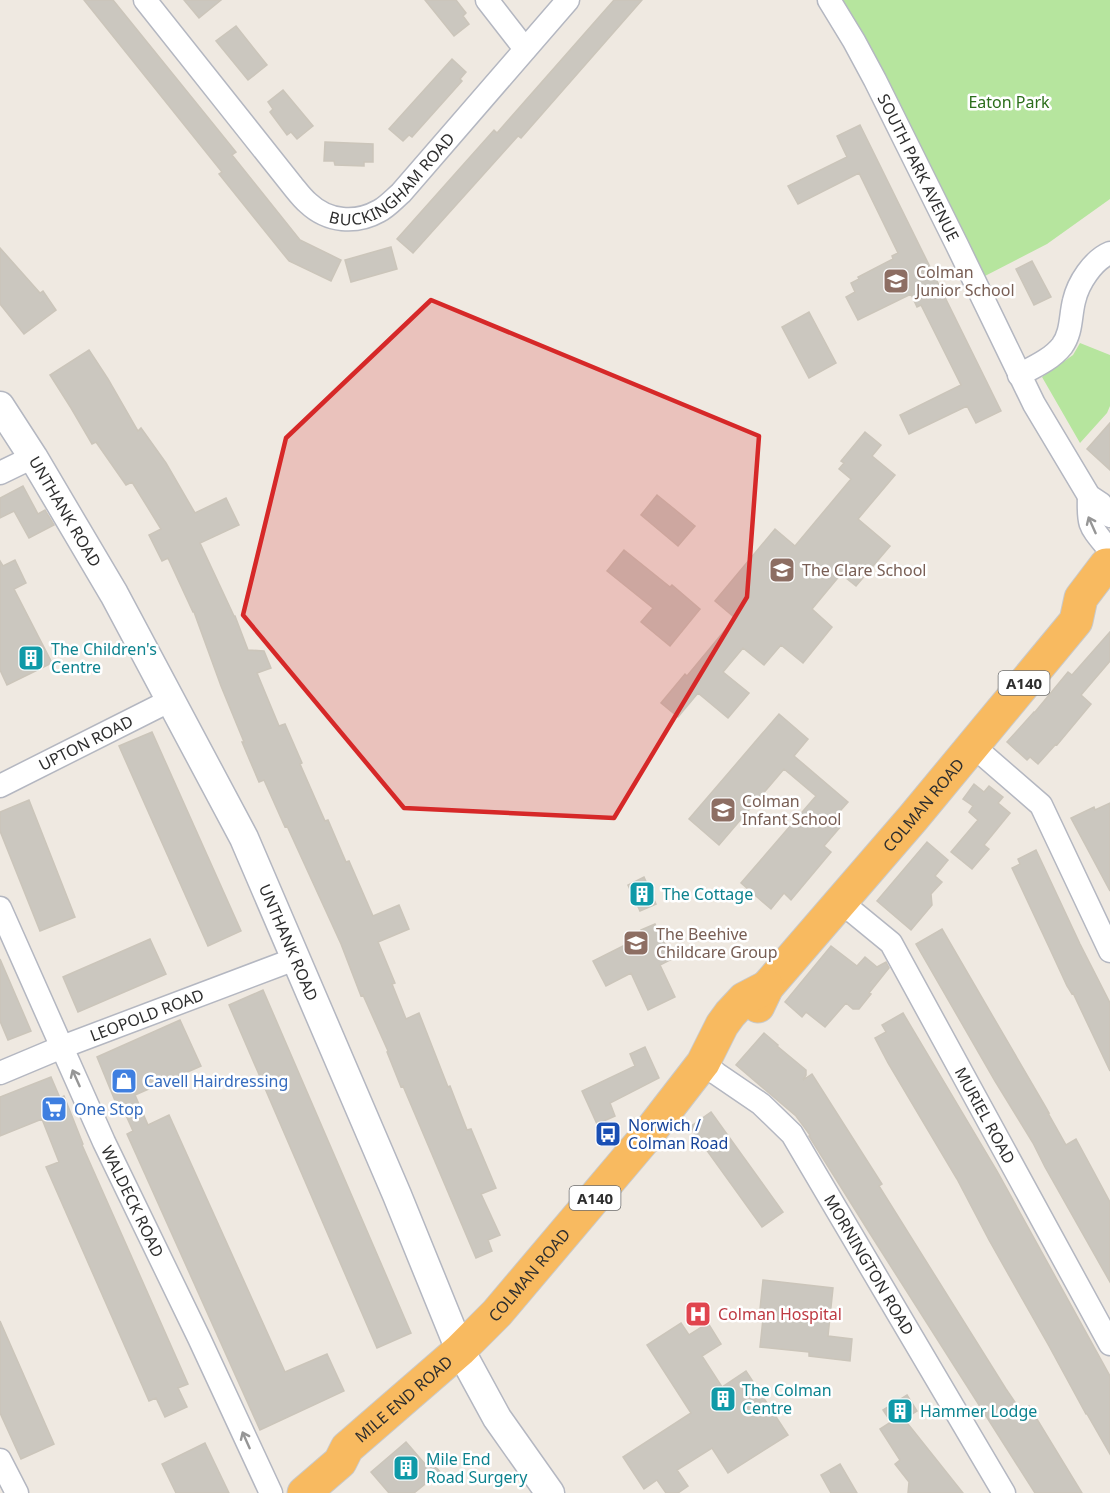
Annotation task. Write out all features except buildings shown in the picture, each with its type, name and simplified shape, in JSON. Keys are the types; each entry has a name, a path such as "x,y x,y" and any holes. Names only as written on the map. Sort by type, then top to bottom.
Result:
{"highway":[{"name":"COLMAN ROAD","path":"1076,621 1081,598 1106,565 1110,565"},
{"name":"COLMAN ROAD","path":"460,1350 496,1313 596,1198 705,1060 735,1038 753,1016 768,987 1076,621 1096,612 1110,596"},
{"name":"MILE END ROAD","path":"304,1493 340,1462 347,1448 460,1350"},
{"name":"MILE END ROAD","path":"290,1493 292,1483 330,1452 347,1448"}],"street":[{"name":"BUCKINGHAM ROAD","path":"145,0 309,204 326,216 346,220 363,219 381,211 401,193 568,0"},
{"path":"487,0 525,49"},
{"name":"SOUTH PARK AVENUE","path":"829,0 855,41 875,80 1034,404 1089,496 1101,504 1110,516"},
{"path":"1019,375 1045,361 1061,347 1069,333 1075,298 1081,283 1092,267 1110,253"},
{"name":"UNTHANK ROAD","path":"0,406 114,594 244,838 397,1195 460,1350 497,1418 550,1493"},
{"path":"0,473 33,457"},
{"name":"SOUTH PARK AVENUE","path":"1089,496 1088,518 1092,530 1107,547 1110,547"},
{"name":"UPTON ROAD","path":"0,786 171,700"},
{"path":"973,746 1041,805 1110,951"},
{"name":"MURIEL ROAD","path":"841,902 891,944 1110,1344"},
{"name":"WALDECK ROAD","path":"0,908 104,1142 271,1493"},
{"name":"LEOPOLD ROAD","path":"0,1073 62,1047 295,959"},
{"name":"MORNINGTON ROAD","path":"705,1060 717,1074 761,1104 792,1134 1004,1493"},
{"path":"0,1460 17,1493"}],"highlighted area":[{"path":"431,300 759,436 747,597 614,818 404,808 243,615 286,438"}],"green space":[{"name":"Eaton Park","path":"843,0 1110,0 1110,199 1047,244 983,277"},
{"path":"1080,343 1110,355 1110,406 1107,413 1080,443 1042,377 1073,355"}],"place":[{"name":"Colman Junior School","path":"896,281"},
{"name":"The Clare School","path":"782,570"},
{"name":"The Children's Centre","path":"31,658"},
{"name":"Colman Infant School","path":"723,810"},
{"name":"The Cottage","path":"642,894"},
{"name":"The Beehive Childcare Group","path":"636,943"},
{"name":"Cavell Hairdressing","path":"124,1081"},
{"name":"One Stop","path":"54,1109"},
{"name":"Norwich / Colman Road","path":"608,1134"},
{"name":"Colman Hospital","path":"698,1314"},
{"name":"The Colman Centre","path":"723,1399"},
{"name":"Hammer Lodge","path":"900,1411"},
{"name":"Mile End Road Surgery","path":"406,1468"}]}
